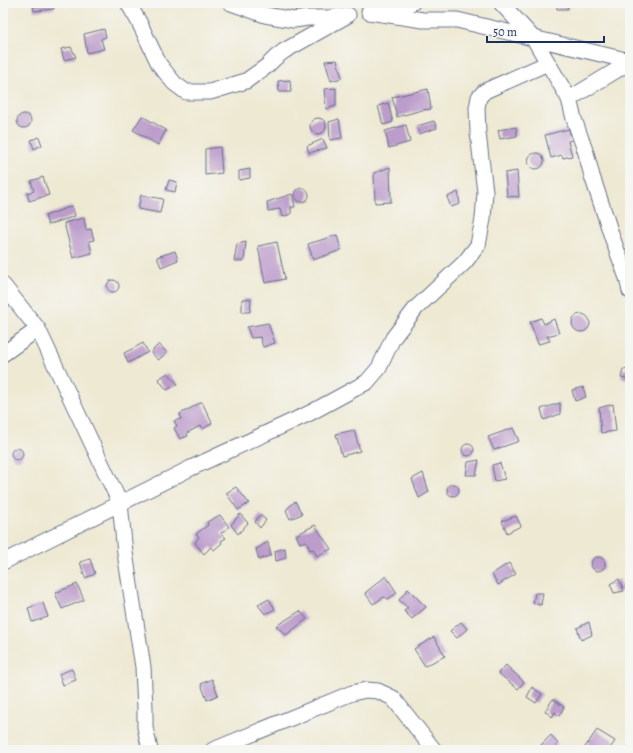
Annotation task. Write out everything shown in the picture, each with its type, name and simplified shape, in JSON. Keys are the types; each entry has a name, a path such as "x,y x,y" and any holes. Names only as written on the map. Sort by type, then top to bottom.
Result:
{"street":[{"path":"128,3 159,64 174,83 186,92 210,92 246,80 267,66 284,51 348,15"},
{"path":"231,3 265,15 294,20 308,18 330,18 412,3"},
{"path":"501,3 534,39 569,99 595,188 630,291"},
{"path":"368,12 423,20 456,20 630,62"},
{"path":"569,99 630,62"},
{"path":"3,562 198,465 310,414 367,382 379,368 393,338 416,308 465,262 478,245 483,219 485,192 478,133 477,108 479,97 485,91 548,63"},
{"path":"3,285 38,329 120,503 125,554 143,667 145,727 150,750"},
{"path":"3,354 38,329"},
{"path":"213,750 352,693 366,690 378,691 393,698 434,750"}],"building":[{"path":"33,3 53,3 54,9 34,11"},
{"path":"557,3 567,3 568,9 557,9"},
{"path":"104,29 106,37 101,39 104,49 87,53 84,34"},
{"path":"71,47 76,57 64,60 61,49"},
{"path":"337,60 342,78 331,81 325,61"},
{"path":"290,80 291,92 279,92 278,81"},
{"path":"336,88 336,106 326,109 324,89"},
{"path":"428,89 431,109 397,117 392,97"},
{"path":"388,103 393,122 383,125 378,106"},
{"path":"21,114 27,114 31,118 31,124 27,128 21,128 17,124 17,118"},
{"path":"142,116 166,130 158,145 133,130"},
{"path":"318,118 325,123 326,126 321,133 318,134 311,129 310,126 315,119"},
{"path":"339,119 342,138 330,140 329,122"},
{"path":"434,121 437,128 419,134 417,126"},
{"path":"406,125 410,142 389,148 385,131"},
{"path":"516,127 517,136 500,139 498,130"},
{"path":"569,129 572,140 568,141 572,156 563,158 562,155 551,158 545,135"},
{"path":"39,137 42,145 34,149 31,140"},
{"path":"323,139 327,148 309,153 307,146"},
{"path":"220,147 222,173 205,175 205,149"},
{"path":"536,153 542,155 544,161 542,167 536,169 530,167 528,161 530,155"},
{"path":"390,167 391,202 375,203 374,173"},
{"path":"250,169 250,178 239,180 239,171"},
{"path":"517,171 519,197 507,196 505,173"},
{"path":"43,177 49,195 29,201 27,193 34,191 31,181"},
{"path":"169,180 177,182 175,192 166,190"},
{"path":"299,188 305,188 309,192 309,198 305,202 299,202 295,198 295,192"},
{"path":"458,192 460,204 451,207 447,197"},
{"path":"292,194 295,207 291,207 291,214 282,217 280,209 268,211 267,202"},
{"path":"141,195 163,199 160,213 138,209"},
{"path":"72,206 75,216 48,225 45,216"},
{"path":"84,218 86,230 91,229 94,240 89,241 92,253 73,258 64,223"},
{"path":"337,235 341,250 313,260 308,244"},
{"path":"246,242 244,261 234,261 237,244"},
{"path":"277,242 285,279 265,283 258,246"},
{"path":"175,251 178,260 161,267 157,257"},
{"path":"113,280 117,282 119,286 117,290 113,292 109,290 107,286 109,282"},
{"path":"242,299 251,299 250,312 242,312"},
{"path":"581,314 587,317 590,323 587,329 581,332 575,329 572,323 575,317"},
{"path":"541,318 544,324 554,319 559,333 547,336 550,341 538,344 530,322"},
{"path":"268,323 275,343 263,347 260,337 251,338 247,327"},
{"path":"143,343 148,352 128,363 124,353"},
{"path":"159,344 167,353 158,360 151,352"},
{"path":"623,369 630,370 630,380 621,378"},
{"path":"168,373 178,384 167,390 158,379"},
{"path":"583,387 586,397 575,401 572,390"},
{"path":"202,402 212,423 203,429 200,426 187,433 188,436 180,439 174,428 177,426 174,421 181,419 180,414"},
{"path":"560,403 560,414 544,420 541,409"},
{"path":"613,404 616,431 601,433 599,408"},
{"path":"513,428 519,441 494,450 488,437"},
{"path":"354,430 360,451 342,456 336,434"},
{"path":"466,444 470,444 474,450 470,456 466,456 462,452 462,448"},
{"path":"15,448 19,448 23,454 19,460 15,460 11,456 11,452"},
{"path":"479,460 476,475 466,475 468,462"},
{"path":"500,463 505,479 495,481 492,465"},
{"path":"423,473 429,492 419,498 412,479"},
{"path":"451,484 455,484 459,490 455,496 451,496 447,492 447,488"},
{"path":"236,487 249,503 238,510 226,493"},
{"path":"295,501 302,514 290,519 286,510"},
{"path":"240,514 248,523 238,534 231,525"},
{"path":"220,515 229,527 221,533 226,538 221,541 222,543 214,550 211,547 204,554 195,543 199,537 196,534 208,525 207,522"},
{"path":"260,515 266,520 260,528 255,522"},
{"path":"516,516 521,526 507,533 502,521"},
{"path":"315,525 331,549 317,556 313,549 310,550 306,541 300,543 296,535"},
{"path":"268,542 271,555 259,560 256,549"},
{"path":"285,548 286,558 276,561 275,551"},
{"path":"595,557 601,557 605,561 605,567 601,571 595,571 591,567 591,561"},
{"path":"90,559 95,574 85,578 80,562"},
{"path":"509,563 516,574 498,585 492,574"},
{"path":"386,576 397,593 388,599 384,597 373,604 365,593"},
{"path":"619,579 624,591 614,593 610,584"},
{"path":"77,584 84,600 62,609 55,593"},
{"path":"408,589 426,607 412,619 404,611 408,608 399,600"},
{"path":"535,593 543,593 541,605 533,603"},
{"path":"269,599 275,609 265,614 258,605"},
{"path":"43,603 48,617 32,622 28,608"},
{"path":"300,611 307,619 286,635 276,626"},
{"path":"461,622 467,629 457,638 450,631"},
{"path":"589,622 592,635 581,640 577,628"},
{"path":"434,637 445,656 425,666 414,649"},
{"path":"506,665 524,682 518,689 498,673"},
{"path":"72,669 76,680 63,685 59,674"},
{"path":"212,679 218,695 207,700 201,684"},
{"path":"532,687 542,694 536,703 527,697"},
{"path":"553,699 564,707 559,716 555,712 552,717 545,711"},
{"path":"597,730 615,741 609,750 583,750"},
{"path":"551,735 558,744 553,750 536,750"}]}
